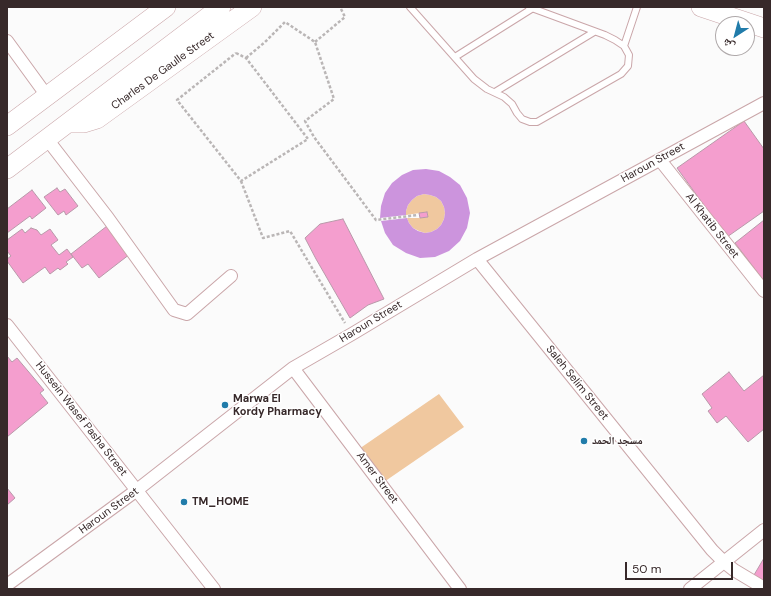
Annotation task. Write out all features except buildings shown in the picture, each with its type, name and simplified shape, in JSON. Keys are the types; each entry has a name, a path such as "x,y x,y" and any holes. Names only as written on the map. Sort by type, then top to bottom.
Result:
{"main road":[{"path":"7,126 166,7"},
{"name":"Charles De Gaulle Street","path":"7,169 221,7"},
{"name":"Charles De Gaulle Street","path":"69,123 84,123 97,119 252,7"},
{"path":"702,7 764,28"}],"street":[{"path":"7,41 47,96"},
{"name":"Haroun Street","path":"7,585 137,490 293,368 477,259 764,103"},
{"path":"47,139 108,218 174,310 187,314 231,276"},
{"name":"Al Khatib Street","path":"660,160 764,292"},
{"name":"Saleh Selim Street","path":"477,259 708,546 724,562 744,577 764,588"},
{"name":"Hussein Wasef Pasha Street","path":"7,325 214,589"},
{"name":"Amer Street","path":"293,368 460,589"},
{"path":"690,589 764,530"}],"lane":[{"path":"410,7 474,79 487,89 504,97 512,104 522,119 530,122 537,122 621,74 628,66 629,55 624,46 615,40 531,8 455,57"},
{"path":"624,46 638,7"},
{"path":"495,92 594,32"}],"path":[{"path":"315,42 345,17 340,7"},
{"path":"246,58 285,22 315,42 334,99 305,121 314,137 376,220 418,215"},
{"path":"308,139 246,58 236,52 177,100 241,181 263,238 290,231 352,334"},
{"path":"241,181 308,139 314,137"}],"shaded area":[{"path":"426,169 439,171 460,185 467,198 470,213 467,228 460,241 449,251 435,257 420,258 406,253 393,245 385,233 381,221 407,218 413,228 418,231 425,233 431,232 441,225 444,219 444,207 441,201 436,197 424,194 417,196 412,200 408,205 406,215 380,218 381,206 385,193 392,183 402,175 413,170"},
{"path":"424,194 436,197 441,201 445,213 441,225 437,229 425,233 413,228 407,218 428,217 427,212 406,215 408,205 412,200 417,196"},
{"path":"439,394 464,427 381,484 356,451"}],"place":[{"name":"Marwa El Kordy Pharmacy","path":"225,405"},
{"name":"مسجد الحمد","path":"584,441"},
{"name":"TM_HOME","path":"184,502"}]}
